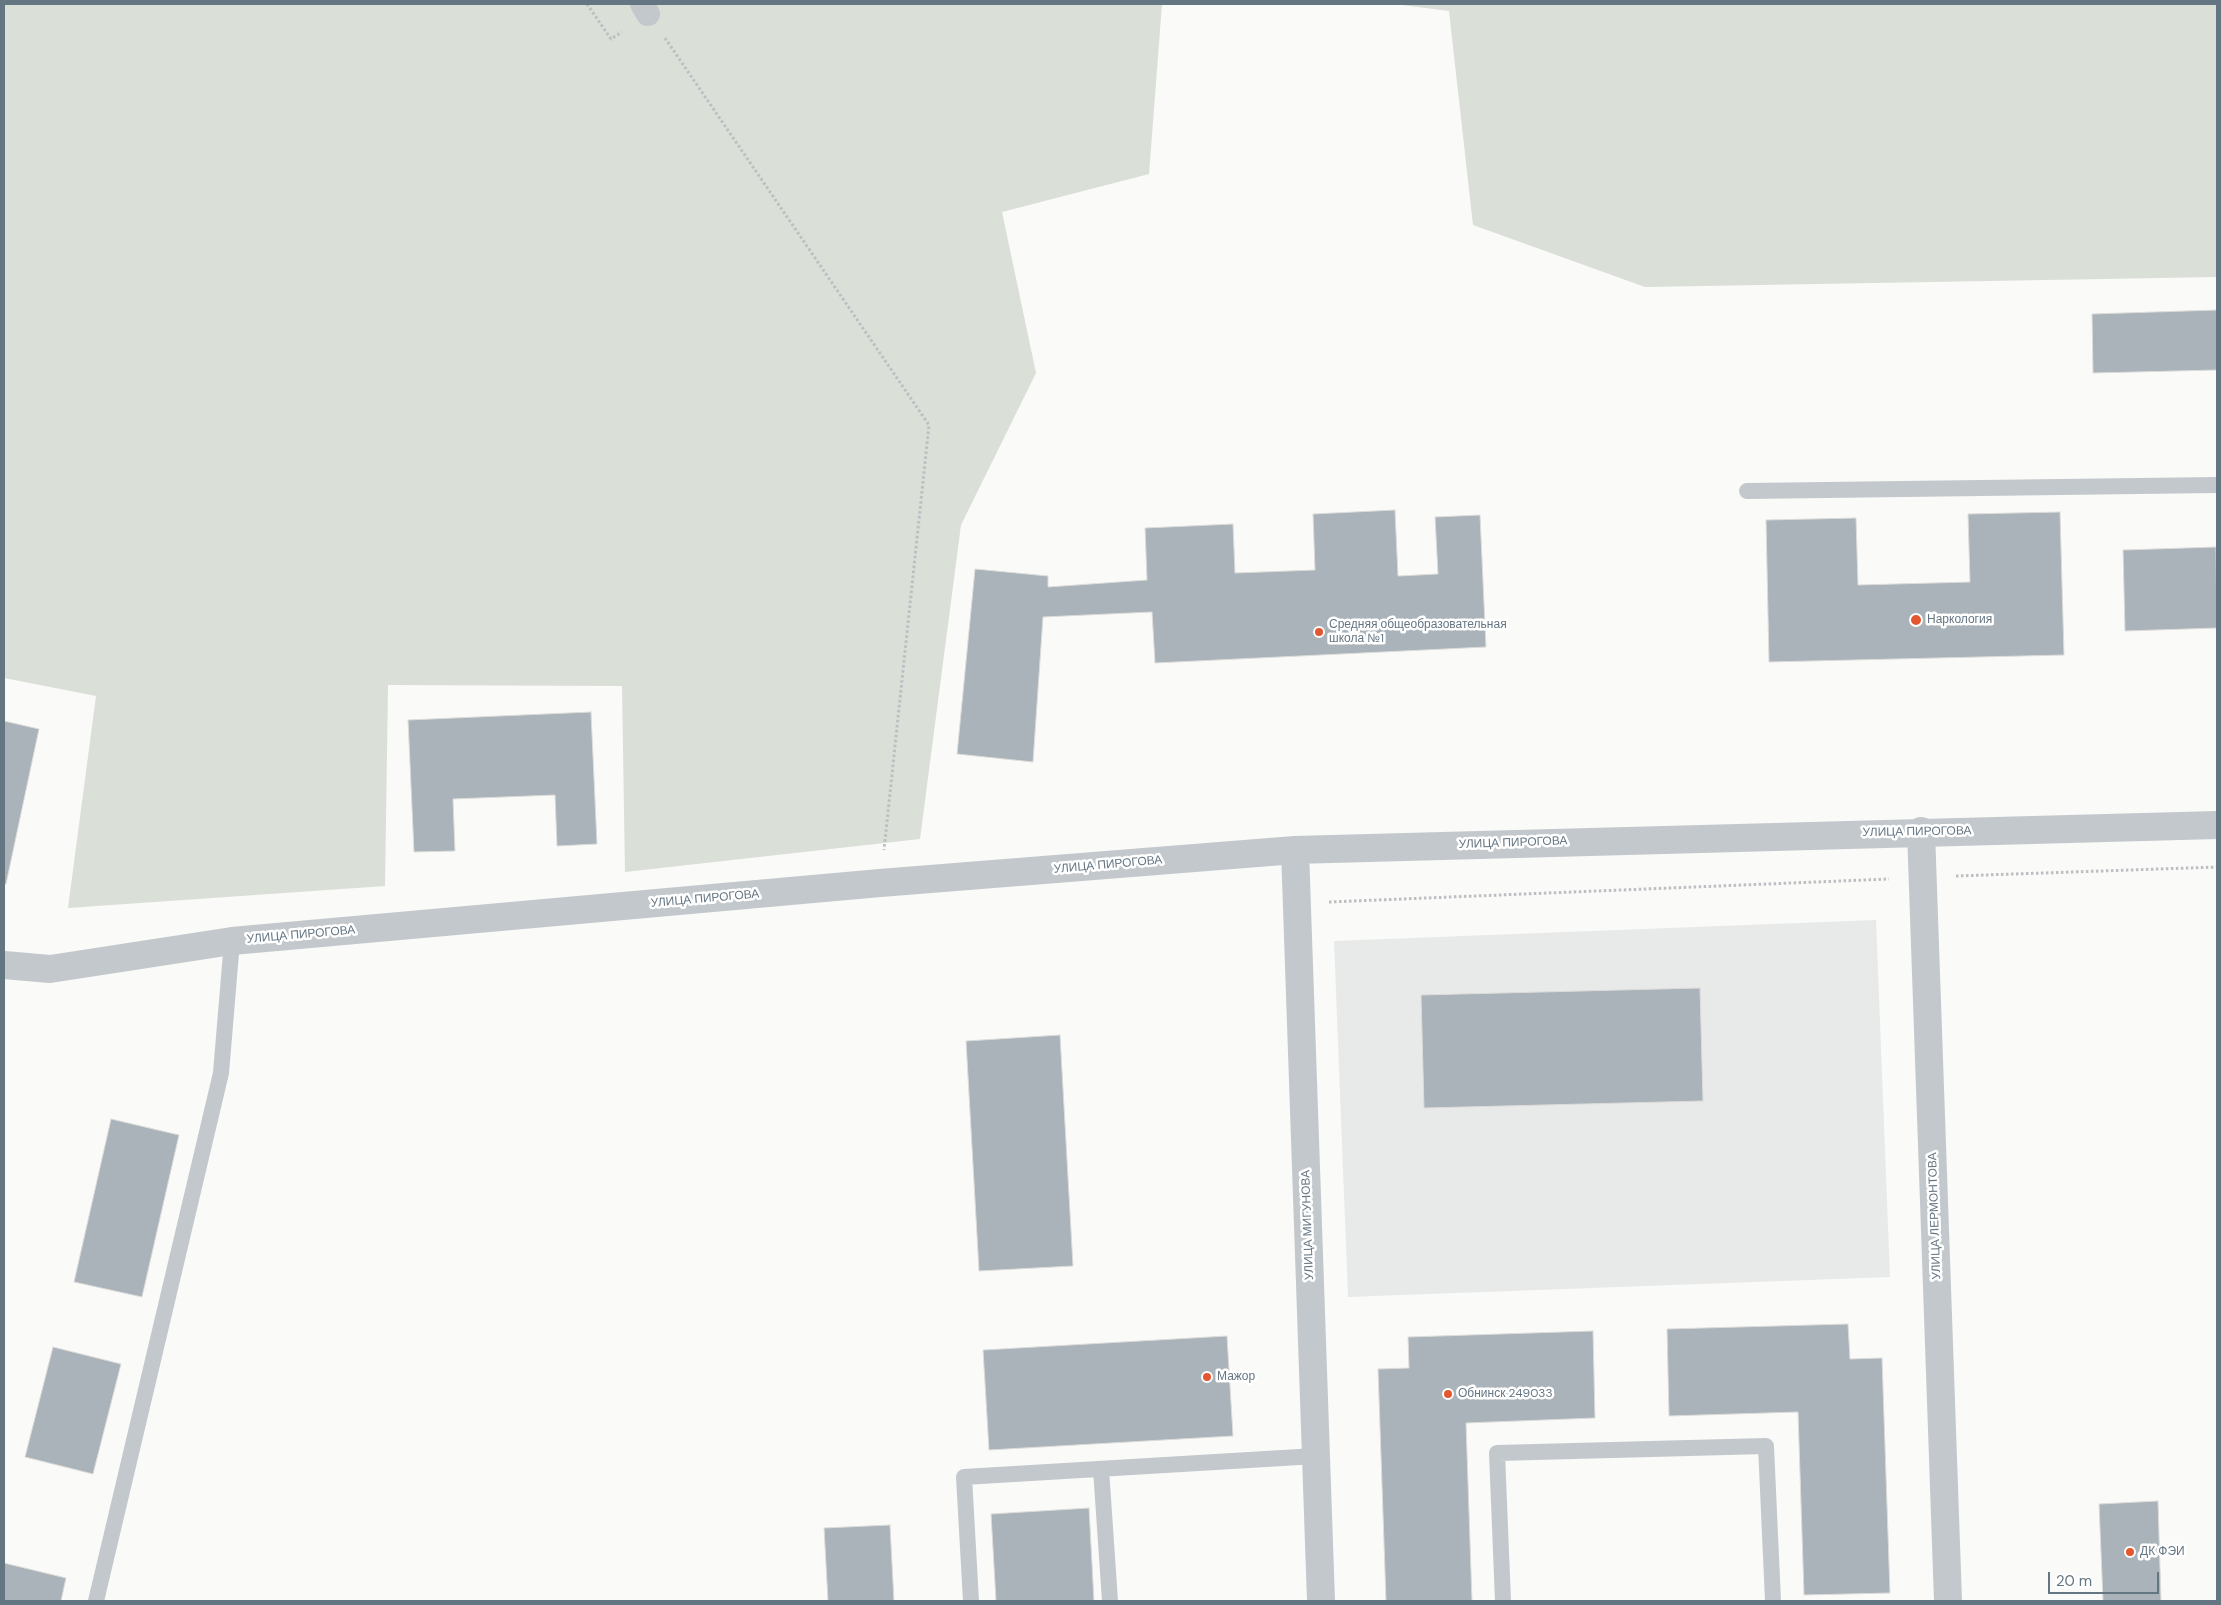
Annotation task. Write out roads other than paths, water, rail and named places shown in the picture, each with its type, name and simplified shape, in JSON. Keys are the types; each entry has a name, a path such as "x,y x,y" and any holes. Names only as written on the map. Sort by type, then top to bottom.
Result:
{"street":[{"name":"УЛИЦА ПИРОГОВА","path":"4,965 50,969 232,941 880,883 1295,850 1921,831 2217,825"},
{"name":"УЛИЦА ЛЕРМОНТОВА","path":"1921,831 1948,1601"},
{"name":"УЛИЦА МИГУНОВА","path":"1295,850 1321,1601"}],"lane":[{"path":"1747,491 2217,485"},
{"path":"96,1601 221,1072 232,941"},
{"path":"1503,1601 1497,1453 1766,1446 1772,1601"},
{"path":"971,1601 964,1477 1316,1456"},
{"path":"1101,1469 1110,1601"}],"place":[{"name":"Наркология","path":"1916,620"},
{"name":"Средняя общеобразовательная школа №1","path":"1319,632"},
{"name":"Мажор","path":"1207,1377"},
{"name":"Обнинск 249033","path":"1448,1394"},
{"name":"ДК ФЭИ","path":"2130,1552"}]}
